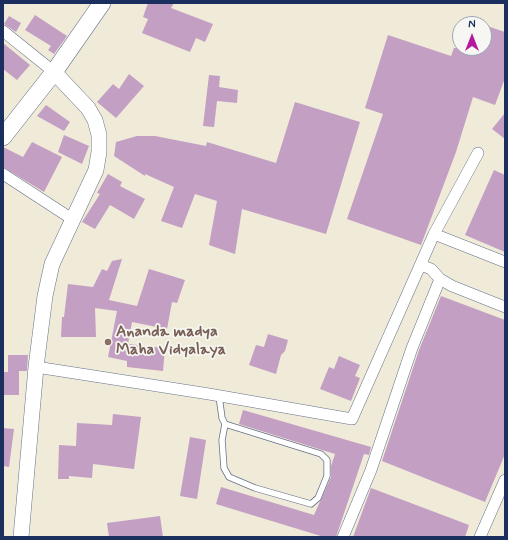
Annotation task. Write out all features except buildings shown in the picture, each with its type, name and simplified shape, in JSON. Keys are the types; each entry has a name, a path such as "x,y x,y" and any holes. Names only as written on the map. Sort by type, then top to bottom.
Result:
{"main road":[{"path":"3,137 54,72 102,3"},
{"path":"22,537 36,367 45,296 52,264 96,170 99,152 98,135 94,120 88,108 54,72"}],"street":[{"path":"3,31 54,72"},
{"path":"36,367 352,419 434,234 478,153"},
{"path":"3,174 72,219"},
{"path":"434,234 505,262"},
{"path":"420,265 431,269 440,280 505,307"},
{"path":"343,537 371,470 412,348 440,280"},
{"path":"480,537 505,480"}],"lane":[{"path":"219,396 222,418 225,424 222,440 224,468 229,477 255,488 311,504 318,498 327,476 327,460 321,454 225,424"}],"place":[{"name":"Ananda madya Maha Vidyalaya","path":"108,342"}]}
